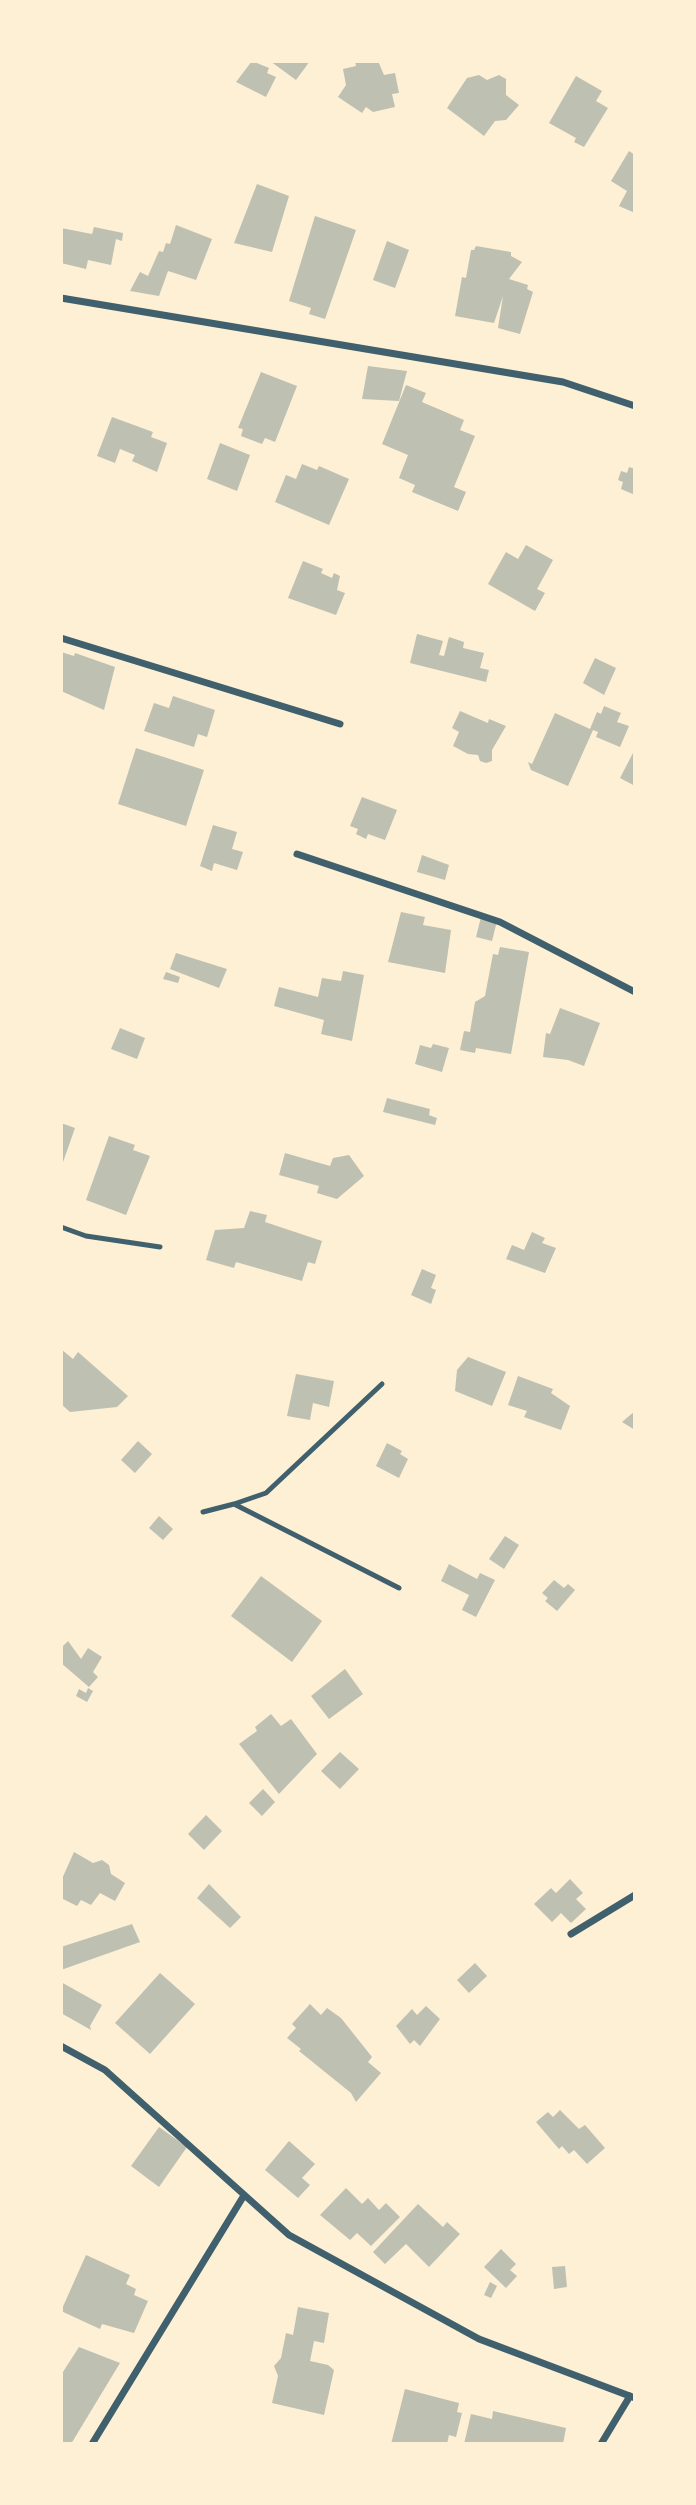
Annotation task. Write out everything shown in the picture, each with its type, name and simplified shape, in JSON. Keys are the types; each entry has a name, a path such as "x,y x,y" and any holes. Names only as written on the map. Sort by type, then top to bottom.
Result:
{"street":[{"path":"61,298 563,382 635,405"},
{"path":"61,638 340,724"},
{"path":"297,854 499,922 635,992"},
{"path":"571,1934 635,1895"},
{"path":"61,2046 105,2070 181,2135 243,2197 289,2235 479,2339 632,2397 601,2444"},
{"path":"92,2444 243,2197"}],"lane":[{"path":"61,1227 86,1236 160,1247"},
{"path":"203,1512 266,1493 382,1384"},
{"path":"234,1504 399,1588"}],"building":[{"path":"252,61 269,68 267,73 276,77 266,97 236,82"},
{"path":"270,61 310,61 296,80"},
{"path":"355,61 378,61 384,75 395,73 399,93 392,94 395,107 373,112 366,107 362,113 338,97 346,85 343,69 356,66"},
{"path":"479,75 487,80 499,75 506,79 506,95 519,105 506,120 495,121 484,136 447,108 467,78"},
{"path":"576,76 602,91 596,101 608,108 584,147 574,142 576,138 549,123"},
{"path":"629,151 635,155 635,213 619,206 627,191 611,181"},
{"path":"257,184 289,196 272,252 234,243"},
{"path":"315,216 356,230 325,319 309,314 311,308 289,301"},
{"path":"176,225 212,239 196,280 168,271 159,296 130,291 140,272 148,276 159,251 163,252 166,243 170,244"},
{"path":"94,227 123,233 122,241 116,239 111,265 88,260 86,269 61,263 61,228 92,234"},
{"path":"387,241 409,250 395,288 373,280"},
{"path":"476,246 511,252 511,256 522,262 509,279 528,285 527,289 533,292 520,334 498,328 503,296 494,323 455,316 462,277 466,278 471,250"},
{"path":"368,366 407,371 399,401 362,399"},
{"path":"261,372 297,386 275,442 265,438 262,444 241,436 243,429 238,428"},
{"path":"406,385 426,393 422,402 464,420 460,430 475,436 454,487 466,492 458,511 412,492 415,485 399,478 408,455 382,444"},
{"path":"112,417 153,432 151,437 167,443 157,472 132,461 135,455 120,449 115,463 97,456"},
{"path":"220,443 250,455 237,491 207,479"},
{"path":"302,464 317,470 319,466 349,479 329,525 275,502 286,475 296,479"},
{"path":"629,467 635,469 635,495 621,489 623,482 618,480 621,471 627,473"},
{"path":"526,545 553,560 537,589 545,593 535,611 488,584 506,552 518,559"},
{"path":"303,561 323,569 321,573 332,578 334,573 340,576 337,590 345,593 336,615 288,598"},
{"path":"417,634 443,641 439,655 444,656 449,637 464,642 463,648 484,653 480,668 489,670 486,682 410,663"},
{"path":"61,652 74,656 75,653 115,667 104,710 61,691"},
{"path":"595,658 616,668 604,695 583,683"},
{"path":"173,696 215,710 207,737 198,734 194,747 144,731 154,703 169,708"},
{"path":"604,706 621,713 617,722 629,726 620,747 596,737 598,732 593,730 568,786 531,770 528,762 532,764 555,713 590,729 597,712 601,714"},
{"path":"460,711 488,723 489,719 506,726 492,750 492,761 480,761 478,755 468,754 453,746 459,732 452,728"},
{"path":"136,748 204,770 186,826 118,804"},
{"path":"633,753 635,754 635,786 620,778"},
{"path":"362,797 397,810 385,840 368,834 366,839 356,834 358,829 350,826"},
{"path":"213,825 237,832 232,849 243,852 237,870 214,863 212,871 200,866"},
{"path":"422,855 449,865 445,880 417,872"},
{"path":"401,912 425,917 423,925 451,930 445,973 388,962"},
{"path":"481,917 497,921 492,941 476,937"},
{"path":"500,947 529,952 511,1054 476,1048 475,1053 460,1050 464,1031 470,1032 475,1002 485,996 493,954 498,955"},
{"path":"176,953 227,969 219,988 170,969"},
{"path":"343,971 364,975 352,1041 321,1034 324,1020 274,1006 279,987 318,997 322,978 341,981"},
{"path":"166,972 180,977 178,983 163,979"},
{"path":"560,1008 600,1023 584,1066 568,1060 543,1057 546,1033 550,1034"},
{"path":"120,1028 145,1038 137,1059 111,1049"},
{"path":"433,1044 449,1048 442,1072 415,1064 420,1045 431,1048"},
{"path":"387,1098 430,1109 429,1115 437,1118 435,1125 383,1112"},
{"path":"61,1123 75,1128 62,1165 61,1165"},
{"path":"109,1136 135,1145 133,1150 150,1156 126,1215 86,1200"},
{"path":"285,1153 330,1166 333,1158 349,1155 364,1176 337,1199 317,1193 319,1186 279,1175"},
{"path":"250,1211 267,1215 265,1222 322,1241 315,1264 308,1262 302,1281 236,1262 234,1268 206,1260 215,1230 244,1228"},
{"path":"532,1232 545,1238 542,1243 556,1248 545,1273 506,1259 512,1245 524,1250"},
{"path":"422,1269 436,1275 431,1288 436,1290 431,1304 411,1295"},
{"path":"61,1349 73,1359 78,1352 128,1396 117,1407 70,1412 61,1404"},
{"path":"468,1357 506,1372 492,1406 455,1391 457,1370"},
{"path":"296,1374 334,1381 329,1407 313,1403 310,1420 287,1416"},
{"path":"518,1376 553,1389 551,1393 570,1406 561,1430 524,1417 527,1411 508,1405"},
{"path":"635,1411 635,1430 622,1422"},
{"path":"138,1441 152,1454 135,1473 121,1460"},
{"path":"387,1443 402,1451 400,1454 408,1459 399,1478 376,1466"},
{"path":"159,1516 173,1529 163,1540 149,1528"},
{"path":"505,1536 519,1545 504,1569 489,1559"},
{"path":"449,1564 477,1579 480,1573 495,1580 476,1617 462,1610 469,1595 441,1581"},
{"path":"261,1576 322,1621 292,1662 231,1616"},
{"path":"554,1580 564,1588 568,1584 575,1590 557,1611 545,1601 548,1598 542,1593"},
{"path":"68,1641 81,1659 88,1648 102,1657 93,1672 98,1677 89,1687 61,1663 61,1648"},
{"path":"345,1669 363,1694 329,1719 311,1696"},
{"path":"88,1688 93,1691 87,1702 76,1696 79,1689 86,1693"},
{"path":"271,1714 281,1726 291,1719 317,1754 279,1794 239,1744 257,1731 255,1727"},
{"path":"340,1752 359,1769 340,1789 321,1771"},
{"path":"263,1789 275,1802 262,1816 249,1803"},
{"path":"206,1815 222,1831 204,1850 188,1834"},
{"path":"74,1852 93,1863 102,1860 109,1865 111,1874 125,1883 115,1901 100,1893 91,1905 81,1900 77,1906 61,1898 61,1881"},
{"path":"570,1879 583,1893 576,1899 586,1909 571,1923 561,1913 552,1922 534,1904 551,1888 556,1893"},
{"path":"209,1884 241,1917 230,1928 197,1898"},
{"path":"132,1924 140,1942 61,1970 61,1947"},
{"path":"475,1963 487,1976 469,1993 457,1980"},
{"path":"160,1973 195,2004 150,2054 115,2023"},
{"path":"61,1982 102,2005 90,2026 91,2030 61,2013"},
{"path":"310,2004 321,2015 327,2008 341,2018 372,2057 368,2062 381,2073 356,2102 351,2093 287,2038 296,2028 292,2024"},
{"path":"426,2006 440,2019 420,2046 414,2040 410,2044 396,2026 412,2009 417,2015"},
{"path":"560,2110 579,2129 585,2125 605,2148 587,2164 574,2150 569,2154 562,2146 559,2149 536,2122 548,2112 553,2117"},
{"path":"159,2127 187,2147 159,2187 131,2166"},
{"path":"289,2141 315,2164 302,2178 310,2185 298,2198 265,2170"},
{"path":"346,2188 362,2204 368,2198 379,2210 386,2203 400,2217 371,2246 357,2233 350,2240 320,2215"},
{"path":"418,2204 443,2227 447,2222 460,2234 429,2267 406,2244 385,2264 373,2252"},
{"path":"501,2249 516,2264 510,2270 517,2276 506,2288 484,2267"},
{"path":"86,2255 130,2275 126,2284 136,2289 134,2295 148,2301 134,2333 102,2324 100,2329 61,2311"},
{"path":"565,2266 567,2287 554,2289 552,2267"},
{"path":"490,2282 497,2286 491,2298 484,2295"},
{"path":"298,2307 329,2313 324,2343 314,2341 310,2361 328,2365 334,2370 324,2415 272,2403 278,2376 274,2366 281,2358 286,2333 293,2335"},
{"path":"79,2347 120,2363 71,2444 61,2444 61,2375"},
{"path":"405,2389 459,2403 457,2412 462,2413 456,2437 449,2435 447,2444 391,2444"},
{"path":"493,2411 566,2428 563,2444 464,2444 471,2414 492,2419"}]}
